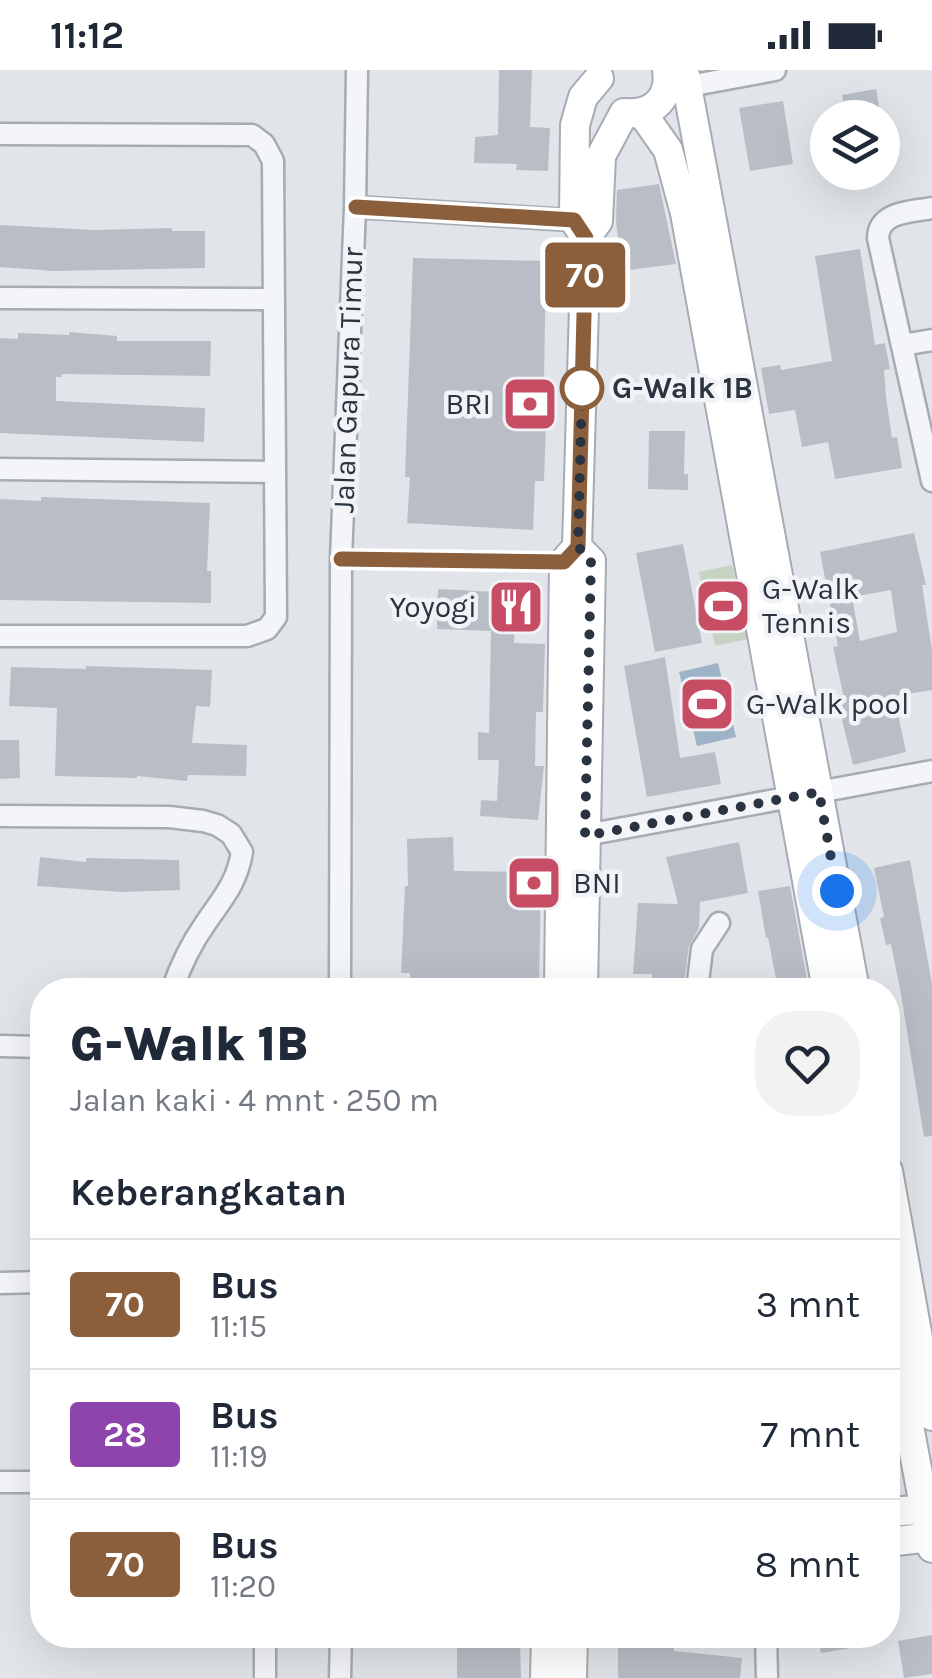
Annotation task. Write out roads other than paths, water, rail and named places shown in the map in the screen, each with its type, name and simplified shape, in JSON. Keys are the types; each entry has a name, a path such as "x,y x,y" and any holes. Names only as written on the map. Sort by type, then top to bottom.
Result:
{"street":[{"name":"Jalan Gapura Timur","path":"340,978 341,559 356,207 357,70"},
{"path":"586,226 601,156 633,113 651,109 680,75 775,70"},
{"path":"600,74 604,96 633,113 668,150 686,214 825,978"},
{"path":"559,978 573,837 586,226 576,112 600,74"},
{"path":"680,75 853,978"},
{"path":"0,134 252,135 264,144 273,161 276,617 267,629 248,636 0,636"},
{"path":"356,207 586,226"},
{"path":"930,467 878,230 887,219 932,208"},
{"path":"0,298 274,299"},
{"path":"902,346 932,340"},
{"path":"0,469 274,472"},
{"path":"573,837 932,771"},
{"path":"0,816 168,817 217,825 231,834 242,852 239,870 230,892 194,941 177,978"},
{"path":"573,837 582,978"},
{"path":"698,978 702,949 719,923"},
{"path":"0,1046 30,1047"},
{"path":"900,1250 917,1361 931,1541 900,1542"},
{"path":"0,1283 30,1282"},
{"path":"900,1333 917,1361 932,1416"},
{"path":"0,1482 30,1482"},
{"path":"900,1511 928,1509"},
{"path":"265,1648 265,1678"},
{"path":"340,1648 340,1678"},
{"path":"545,1678 546,1648"},
{"path":"572,1678 573,1648"},
{"path":"767,1648 768,1676"}],"lane":[{"path":"341,559 578,556"}],"water":[{"name":"G-Walk pool","path":"718,663 736,737 697,746 679,672"}],"place":[{"name":"G-Walk 1B","path":"582,388"},
{"name":"BRI","path":"530,404"},
{"name":"G-Walk Tennis","path":"723,606"},
{"name":"Yoyogi","path":"516,607"},
{"name":"G-Walk pool","path":"707,704"},
{"name":"BNI","path":"534,883"}]}
